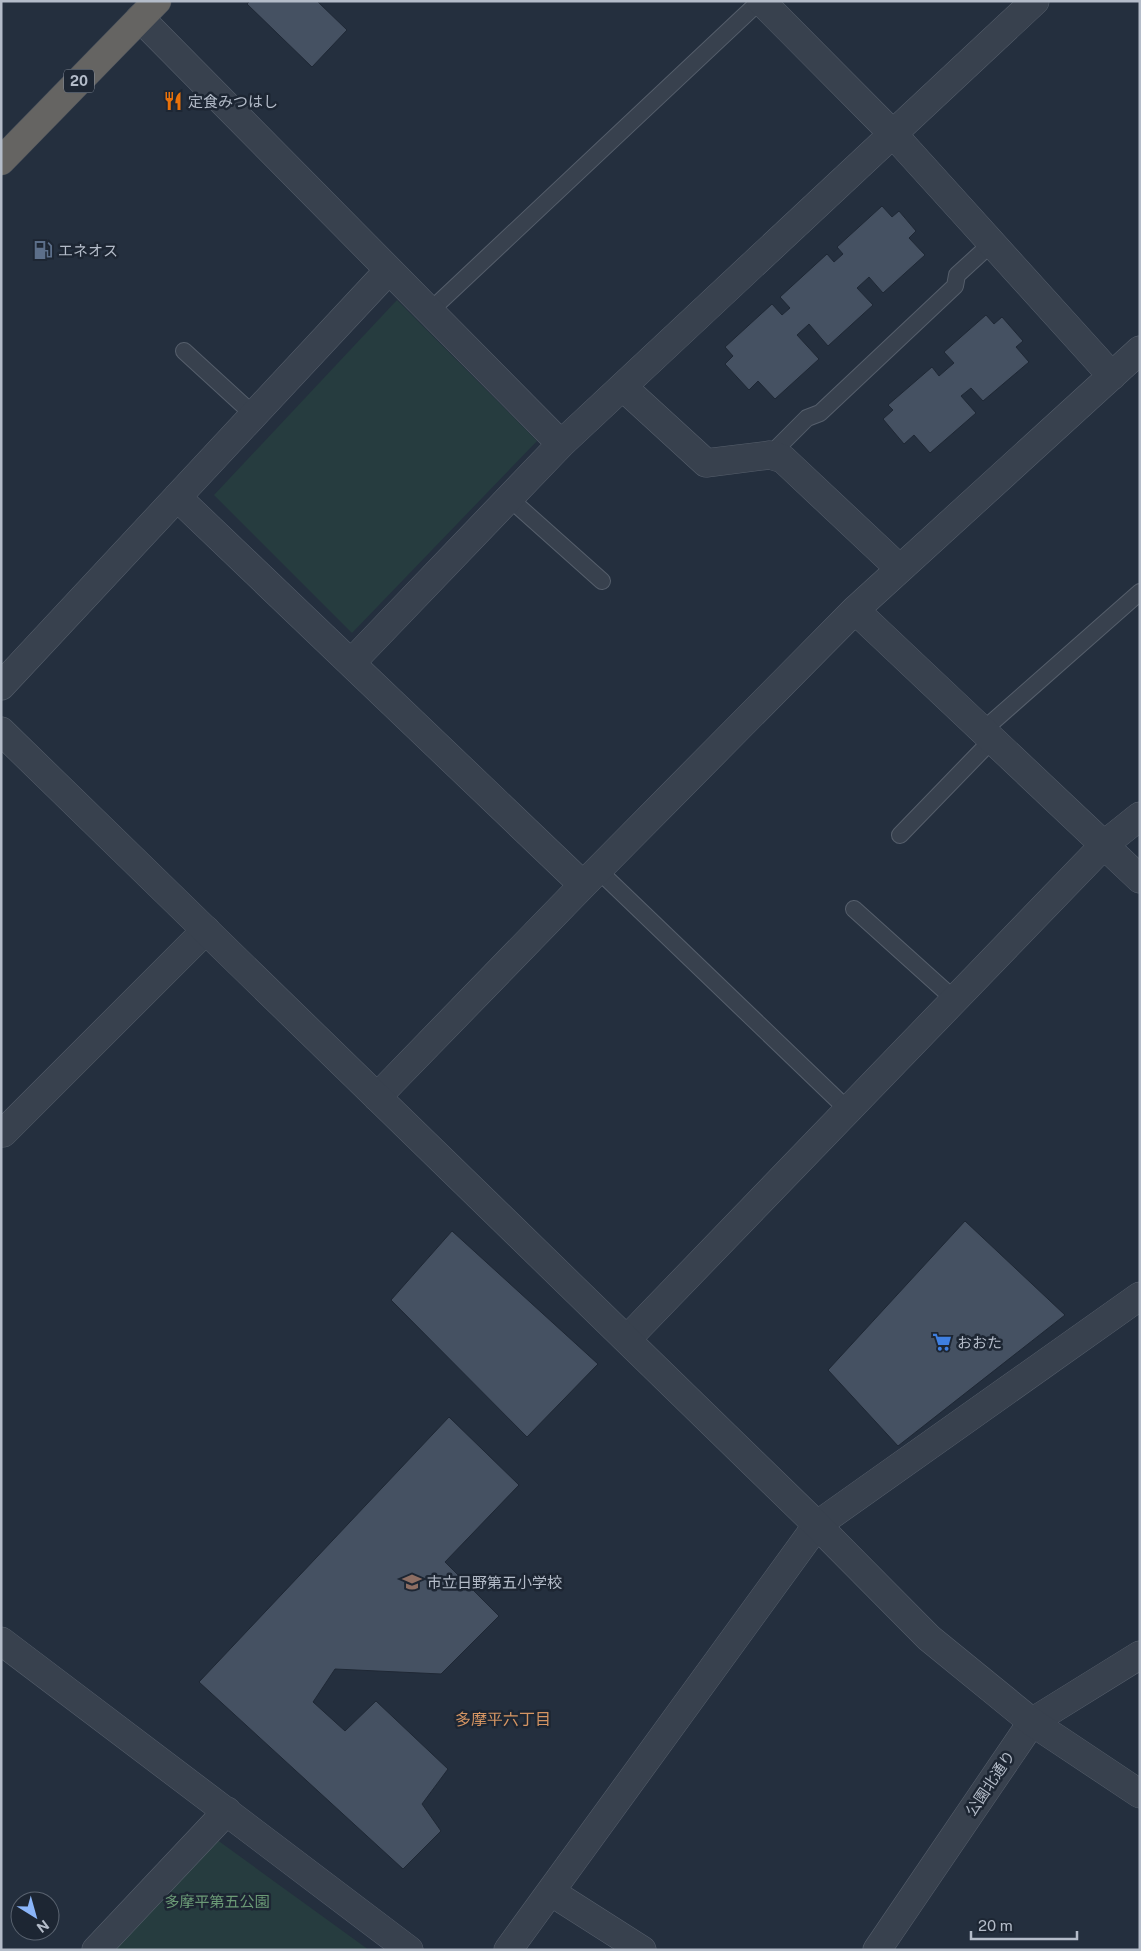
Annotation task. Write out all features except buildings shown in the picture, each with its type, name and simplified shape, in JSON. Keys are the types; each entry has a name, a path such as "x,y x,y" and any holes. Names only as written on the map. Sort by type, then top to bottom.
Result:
{"highway":[{"name":"20","path":"1,160 149,10"}],"street":[{"path":"760,1 893,134 1112,376"},
{"path":"351,663 561,444 1035,1"},
{"path":"149,10 389,270 561,444"},
{"path":"1,686 389,270"},
{"path":"377,1098 590,878 855,610 1140,350"},
{"path":"623,387 706,463 770,455 783,458 899,568"},
{"path":"177,497 351,663 590,878"},
{"path":"855,610 986,736 1105,844 1140,879"},
{"path":"1,731 627,1339 928,1638 1032,1722 1140,1794"},
{"path":"627,1339 847,1109 1105,844 1140,816"},
{"path":"1,1131 3,1133 206,930"},
{"path":"508,1950 816,1525 1140,1296"},
{"path":"1,1641 409,1950"},
{"name":"公園北通り","path":"877,1950 1032,1722 1140,1655"},
{"path":"96,1950 227,1811"},
{"path":"551,1892 642,1950"}],"lane":[{"path":"430,311 760,1"},
{"path":"770,455 806,418 820,413 955,286 957,276 992,243"},
{"path":"184,351 254,415"},
{"path":"509,498 602,581"},
{"path":"900,835 986,736 1140,592"},
{"path":"590,878 847,1109"},
{"path":"854,909 954,999"}],"green space":[{"path":"397,300 537,441 352,633 214,495"},
{"name":"多摩平第五公園","path":"209,1834 369,1950 108,1950"}],"place":[{"name":"定食みつはし","path":"173,101"},
{"name":"エネオス","path":"43,250"},
{"name":"おおた","path":"942,1342"},
{"name":"市立日野第五小学校","path":"412,1582"}],"district":[{"name":"多摩平六丁目","path":"503,1719"}]}
